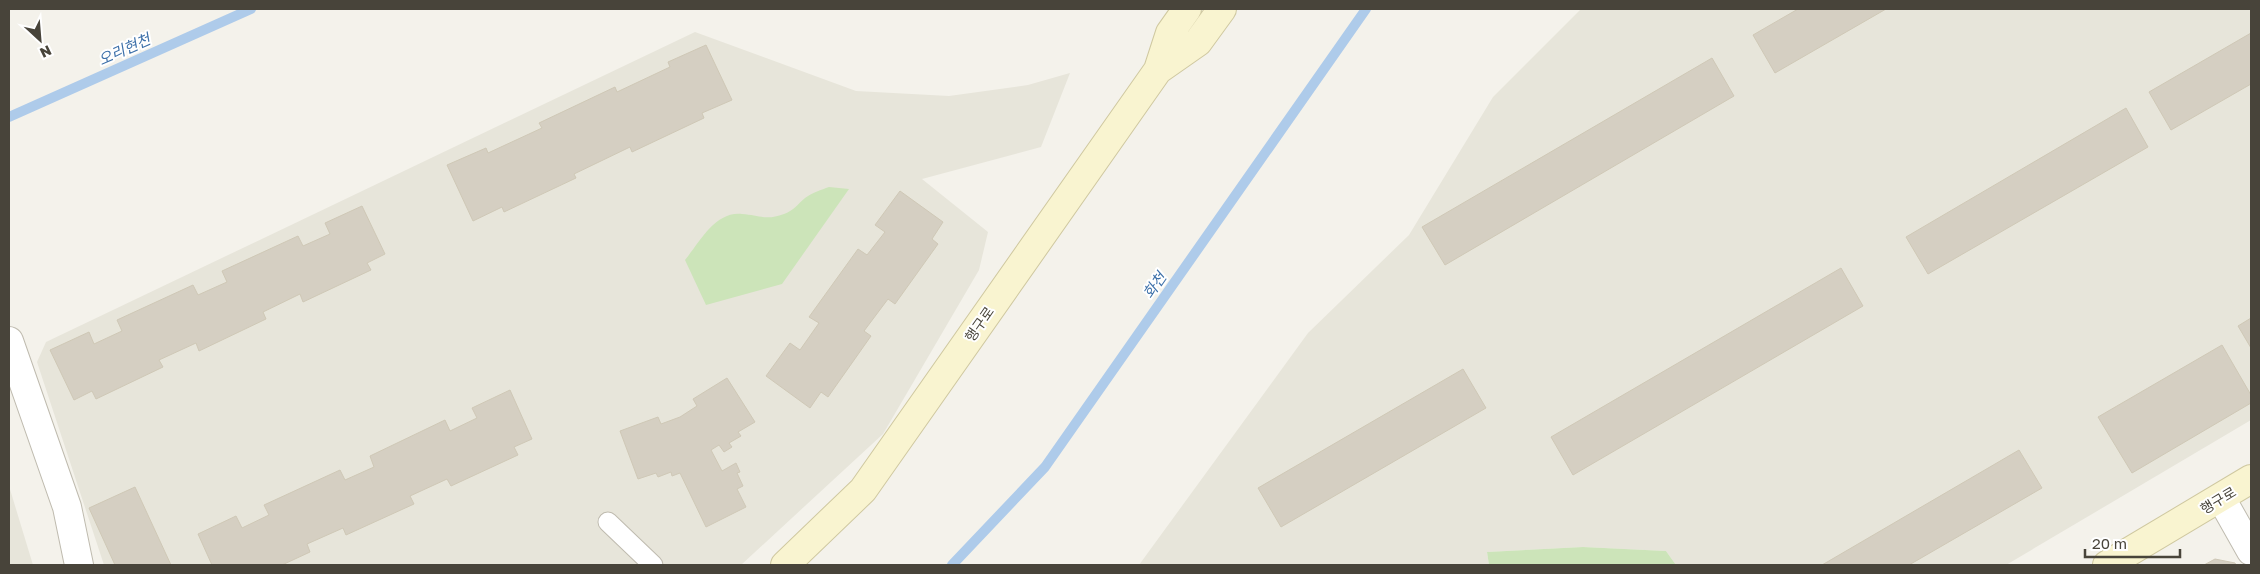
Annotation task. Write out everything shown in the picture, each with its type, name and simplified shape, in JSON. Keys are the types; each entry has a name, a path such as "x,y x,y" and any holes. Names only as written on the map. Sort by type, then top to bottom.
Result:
{"street":[{"name":"행구로","path":"785,565 863,490 1158,70 1170,33 1187,9"},
{"name":"행구로","path":"1158,70 1198,42 1222,9"},
{"path":"9,341 67,507 78,565"},
{"name":"행구로","path":"2107,565 2251,479"},
{"path":"2221,498 2251,551"}],"lane":[{"path":"608,522 653,565"}],"shaded area":[{"path":"1581,9 2251,9 2251,420 2006,565 1676,565 1666,551 1583,547 1487,552 1489,565 1139,565 1308,333 1409,235 1493,97"},
{"path":"695,32 856,91 949,96 1028,85 1070,73 1041,147 922,179 988,232 979,270 883,434 741,565 104,565 37,362 46,342"},
{"path":"9,486 33,565 9,565"}],"green space":[{"path":"829,187 849,189 782,284 706,305 685,260 716,222 732,214 778,216 793,209 808,196"},
{"path":"1583,547 1666,551 1676,565 1489,565 1487,552"}],"building":[{"path":"1798,9 1886,9 1775,73 1753,35"},
{"path":"2251,33 2251,84 2171,130 2149,92"},
{"path":"706,45 732,100 702,113 704,118 632,152 630,147 574,174 576,178 504,212 502,207 473,221 447,165 486,148 488,153 542,128 539,123 615,87 617,92 670,67 668,62"},
{"path":"1712,58 1734,96 1445,265 1422,227"},
{"path":"2126,108 2148,147 1928,274 1906,237"},
{"path":"900,191 943,222 932,239 938,244 895,304 888,299 864,331 871,336 828,397 821,392 810,408 766,376 790,343 800,350 819,323 809,317 858,249 867,255 885,232 875,225"},
{"path":"362,206 385,254 367,263 371,270 303,302 300,294 263,312 266,319 199,351 196,343 159,360 163,367 96,399 92,391 74,400 50,350 89,332 94,344 122,331 117,320 193,285 198,295 227,282 222,271 298,236 303,246 330,234 325,223"},
{"path":"1841,268 1863,306 1573,475 1551,437"},
{"path":"2251,318 2251,348 2238,326"},
{"path":"2222,345 2251,395 2251,403 2132,473 2098,417"},
{"path":"1463,369 1486,408 1281,527 1258,488"},
{"path":"727,378 755,422 738,432 741,436 729,443 732,447 724,452 719,445 711,450 722,471 736,463 740,472 737,473 743,486 737,489 746,507 706,527 680,473 672,476 671,472 658,477 656,473 638,479 620,431 658,417 661,424 680,417 697,406 693,399"},
{"path":"510,390 532,439 514,447 518,455 451,486 447,479 410,496 414,504 346,535 343,528 307,544 310,552 282,565 212,565 198,534 236,516 242,528 269,515 264,505 340,470 345,480 374,467 370,456 445,420 450,431 477,418 472,408"},
{"path":"2019,450 2042,488 1909,565 1822,565"},
{"path":"135,487 171,565 115,565 89,508"},
{"path":"2215,559 2235,563 2236,565 2204,565"}],"waterway":[{"name":"오리현천","path":"9,117 251,9"},
{"name":"화천","path":"952,565 1045,467 1366,9"}]}
